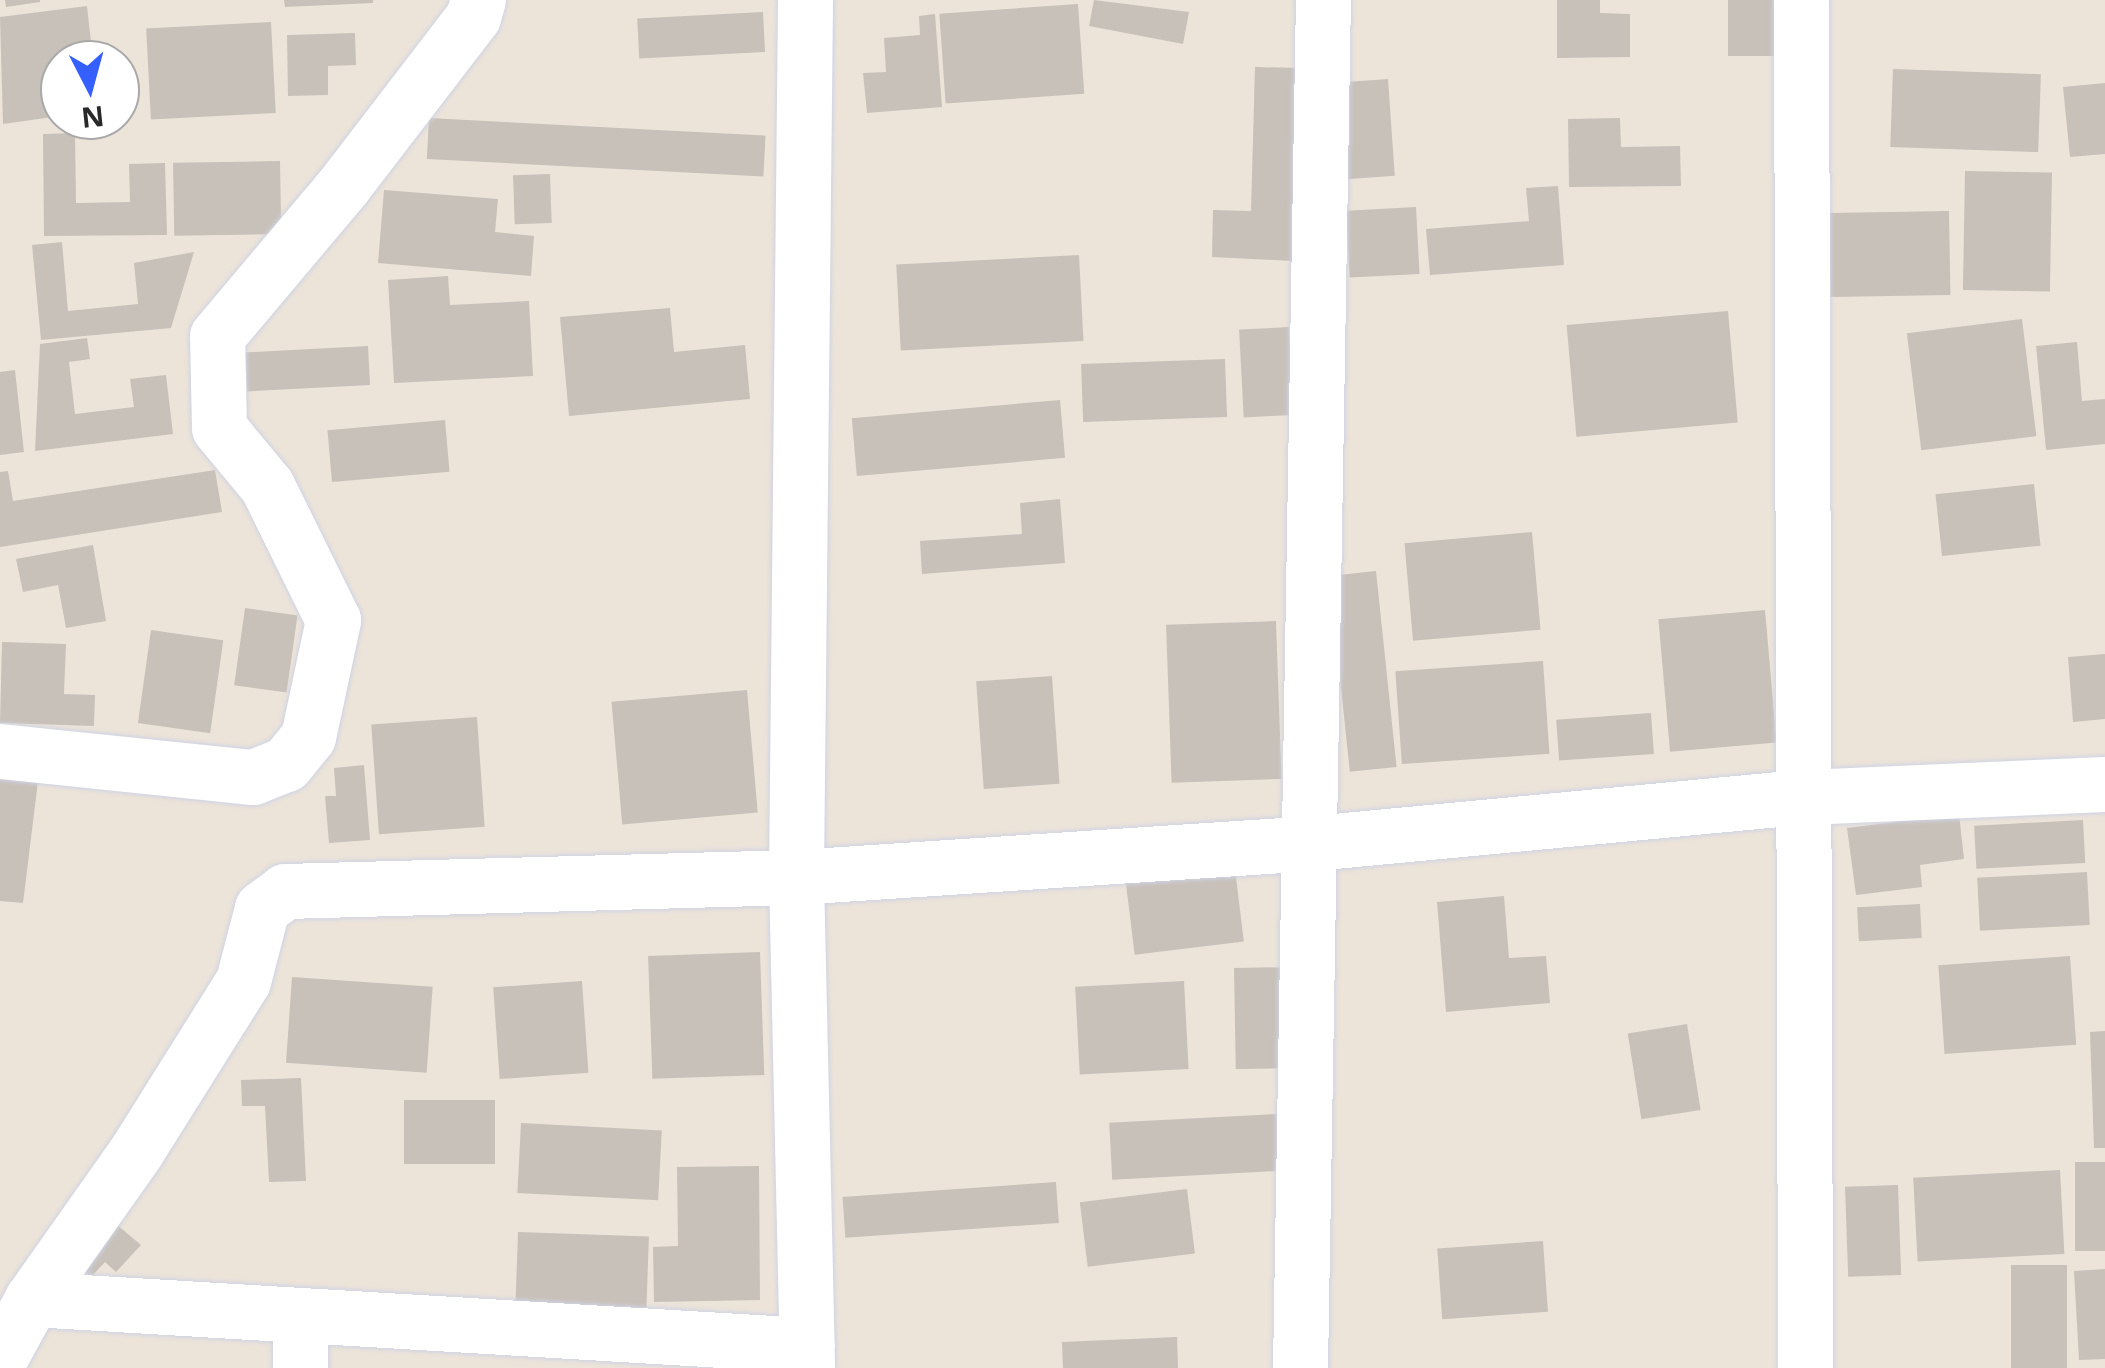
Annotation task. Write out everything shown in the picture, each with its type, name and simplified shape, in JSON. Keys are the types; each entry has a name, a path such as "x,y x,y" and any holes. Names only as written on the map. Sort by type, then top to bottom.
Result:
{"street":[{"path":"0,751 252,777 286,764 308,737 333,620 267,486 219,428 218,336 344,185 473,17 478,0"},
{"path":"32,1299 300,1342 807,1356 796,877 805,0"},
{"path":"1300,1368 1313,843 1315,214 1323,0"},
{"path":"1801,0 1805,1368"},
{"path":"0,1358 32,1299 137,1150 242,980 271,898 285,892 796,877 1313,843 1804,797 2105,784"}],"building":[{"path":"5,0 40,0 40,2 6,7"},
{"path":"284,0 373,0 373,3 285,7"},
{"path":"1094,0 1189,12 1183,44 1089,26"},
{"path":"1557,0 1600,0 1600,13 1630,14 1630,57 1557,58"},
{"path":"1728,0 1779,0 1779,56 1728,56"},
{"path":"1078,4 1084,94 946,103 939,14"},
{"path":"87,6 91,40 40,40 40,119 3,124 0,17"},
{"path":"763,12 765,52 639,59 637,19"},
{"path":"935,14 942,107 867,113 863,73 886,72 884,38 920,35 919,16"},
{"path":"271,22 276,113 151,119 146,29"},
{"path":"355,33 356,65 328,66 328,95 288,96 287,35"},
{"path":"1255,67 1298,68 1293,261 1212,257 1213,210 1251,211"},
{"path":"1893,69 2041,74 2038,152 1890,147"},
{"path":"1388,79 1395,176 1343,179 1336,83"},
{"path":"2105,83 2105,154 2070,157 2063,87"},
{"path":"429,118 766,136 763,177 427,159"},
{"path":"1620,118 1621,147 1680,146 1681,186 1569,187 1568,119"},
{"path":"43,140 75,140 76,203 130,202 129,164 165,163 167,235 44,236"},
{"path":"280,161 281,234 174,236 173,163"},
{"path":"1965,171 2052,173 2050,292 1963,290"},
{"path":"550,174 552,223 515,224 513,175"},
{"path":"1558,186 1564,265 1430,275 1426,229 1529,221 1526,188"},
{"path":"384,190 498,199 495,232 534,236 531,276 378,263"},
{"path":"1416,207 1420,274 1350,278 1346,211"},
{"path":"1949,211 1950,295 1830,297 1829,213"},
{"path":"62,242 68,311 138,304 134,263 194,252 171,328 41,340 32,245"},
{"path":"1079,255 1084,341 901,350 896,265"},
{"path":"448,276 450,305 529,301 533,376 394,383 388,280"},
{"path":"670,308 674,352 745,345 750,399 569,416 560,317"},
{"path":"1728,311 1738,423 1576,437 1567,325"},
{"path":"2022,319 2036,436 1921,450 1907,333"},
{"path":"1289,327 1294,415 1244,417 1239,330"},
{"path":"87,338 90,359 69,362 75,414 134,407 130,379 166,375 173,434 35,451 40,344"},
{"path":"2077,342 2082,401 2105,399 2105,444 2046,450 2036,346"},
{"path":"368,346 370,385 247,391 245,352"},
{"path":"1225,359 1227,417 1083,422 1081,364"},
{"path":"15,370 24,452 0,455 0,372"},
{"path":"1060,400 1065,458 857,476 852,418"},
{"path":"445,420 450,472 332,482 327,430"},
{"path":"215,470 222,512 0,547 0,472 8,471 13,501"},
{"path":"2034,484 2040,546 1942,556 1936,494"},
{"path":"1060,499 1065,563 922,574 920,541 1022,534 1020,503"},
{"path":"1532,532 1541,630 1413,641 1404,543"},
{"path":"93,545 106,621 66,628 58,585 23,592 16,559"},
{"path":"1376,571 1397,767 1350,772 1329,576"},
{"path":"245,608 297,615 287,693 234,685"},
{"path":"1765,610 1777,742 1670,752 1658,619"},
{"path":"1276,621 1282,779 1172,783 1166,625"},
{"path":"151,630 223,640 210,733 138,723"},
{"path":"2,642 66,644 64,694 95,695 94,726 0,723"},
{"path":"2105,654 2105,719 2073,722 2068,657"},
{"path":"1543,661 1549,754 1402,764 1395,671"},
{"path":"1052,676 1060,784 984,789 976,681"},
{"path":"747,690 758,813 622,824 612,702"},
{"path":"1651,713 1654,754 1559,761 1556,720"},
{"path":"477,717 485,827 379,834 371,724"},
{"path":"364,765 370,840 329,843 325,796 336,796 334,768"},
{"path":"0,769 39,773 23,903 0,901"},
{"path":"1959,814 1964,859 1920,865 1922,887 1856,895 1847,828"},
{"path":"2083,820 2085,863 1976,869 1974,826"},
{"path":"1234,861 1244,941 1135,955 1125,874"},
{"path":"2087,872 2090,925 1980,931 1977,878"},
{"path":"1504,896 1509,958 1546,956 1550,1003 1446,1012 1437,902"},
{"path":"1920,904 1922,938 1859,941 1857,907"},
{"path":"760,952 764,1075 652,1079 648,956"},
{"path":"2070,956 2076,1045 1945,1054 1938,965"},
{"path":"1293,967 1295,1068 1236,1069 1234,968"},
{"path":"292,977 433,987 427,1073 286,1063"},
{"path":"582,981 588,1073 500,1079 493,987"},
{"path":"1184,981 1189,1069 1080,1075 1075,987"},
{"path":"1687,1024 1701,1110 1641,1119 1628,1033"},
{"path":"2105,1031 2105,1148 2094,1148 2090,1032"},
{"path":"301,1078 306,1181 269,1182 265,1106 242,1106 241,1080"},
{"path":"404,1100 495,1100 495,1164 404,1164"},
{"path":"1277,1114 1280,1171 1112,1180 1109,1123"},
{"path":"521,1123 662,1130 658,1200 517,1193"},
{"path":"2075,1162 2105,1162 2105,1251 2075,1251"},
{"path":"759,1166 760,1300 654,1302 653,1247 678,1246 677,1167"},
{"path":"2060,1170 2064,1254 1918,1262 1913,1178"},
{"path":"1056,1182 1059,1223 845,1238 843,1197"},
{"path":"1898,1185 1901,1275 1848,1277 1845,1187"},
{"path":"1187,1189 1195,1254 1088,1267 1080,1202"},
{"path":"116,1224 141,1245 116,1272 105,1262 91,1277 78,1266"},
{"path":"518,1232 649,1237 646,1311 515,1306"},
{"path":"1543,1241 1548,1312 1442,1319 1437,1248"},
{"path":"2011,1265 2067,1265 2067,1368 2011,1368"},
{"path":"2105,1269 2105,1359 2079,1360 2074,1271"},
{"path":"1177,1337 1178,1368 1063,1368 1062,1342"}]}
